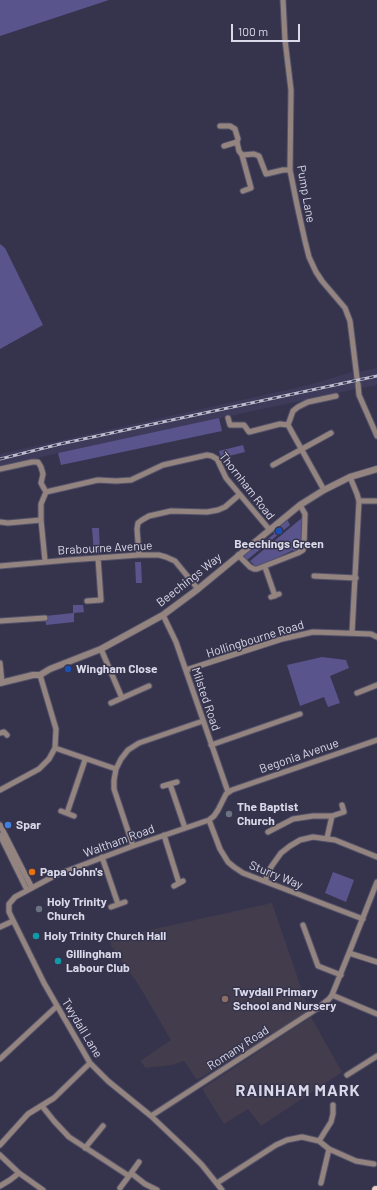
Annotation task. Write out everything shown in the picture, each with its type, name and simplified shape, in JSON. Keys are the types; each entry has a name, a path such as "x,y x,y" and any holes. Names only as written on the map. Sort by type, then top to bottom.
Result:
{"street":[{"name":"Pump Lane","path":"283,0 285,40 291,90 290,170 305,241 310,257 322,281 345,308 350,320 359,395 377,436"},
{"path":"220,126 230,126 235,129 239,151 242,155 251,188 243,191"},
{"path":"224,146 237,142"},
{"path":"242,155 254,154 259,156 266,174 290,170"},
{"path":"324,490 288,425 293,411 298,407 308,402 336,396"},
{"path":"228,418 230,425 244,425 249,432 280,424 288,425"},
{"path":"273,465 331,434"},
{"name":"Thornham Road","path":"46,492 98,480 131,480 163,465 209,455 217,460 222,472 239,495 269,530"},
{"path":"0,469 32,462 38,462 41,467 43,474 41,482 46,492 41,504 45,561"},
{"name":"Beechings Way","path":"1,683 33,675 40,675 50,669 101,649 163,615 198,589 300,505 324,490 350,477 377,469"},
{"path":"350,477 359,501 352,633"},
{"path":"139,555 138,523 142,520 149,516 172,511 207,512 218,510 225,507 239,495"},
{"path":"359,501 377,501"},
{"path":"238,555 254,570 265,567 302,550 304,545 305,514 300,505"},
{"path":"0,522 8,523 41,520"},
{"name":"Brabourne Avenue","path":"0,566 45,561 159,555 171,559 180,566 198,589"},
{"path":"98,558 101,600"},
{"path":"265,567 275,596"},
{"path":"314,576 356,578"},
{"path":"87,601 108,599"},
{"name":"Milsted Road","path":"163,615 173,633 228,792"},
{"path":"0,621 45,618"},
{"name":"Hollingbourne Road","path":"186,670 282,639 313,632 372,634 377,637"},
{"path":"101,649 122,698"},
{"path":"0,663 1,683"},
{"path":"0,790 39,769 49,759 54,748 56,729 40,675"},
{"path":"357,693 377,685"},
{"path":"111,703 148,686"},
{"path":"211,745 300,714"},
{"path":"133,846 114,789 116,769 120,759 128,750 139,743 203,721"},
{"path":"0,733 4,732 7,735"},
{"name":"Begonia Avenue","path":"228,792 377,740"},
{"path":"54,748 85,760 116,769"},
{"path":"67,813 85,760"},
{"path":"163,786 177,782"},
{"path":"170,784 185,828"},
{"path":"209,820 214,816 228,792"},
{"path":"268,832 294,819 313,816 332,816 344,812 342,805"},
{"path":"61,811 74,816"},
{"path":"327,838 332,816"},
{"name":"Waltham Road","path":"9,904 12,899 56,875 102,857 209,820"},
{"name":"Sturry Way","path":"209,820 220,849 228,862 234,868 243,873 363,919"},
{"path":"0,825 30,889"},
{"path":"0,835 30,889"},
{"path":"164,835 179,883"},
{"path":"265,881 276,859 290,846 300,840 314,837 335,840 377,857"},
{"path":"102,857 118,904"},
{"name":"Romany Road","path":"151,1116 318,1008 332,995 377,882"},
{"path":"111,907 125,902"},
{"name":"Twydall Lane","path":"9,904 8,912 57,1006 90,1063 108,1081 151,1116 202,1165 222,1190"},
{"path":"0,927 13,921"},
{"path":"303,925 318,966 341,975"},
{"path":"350,953 377,962"},
{"path":"332,995 377,1014"},
{"path":"0,1059 57,1006"},
{"path":"347,1075 377,1056"},
{"path":"0,1145 26,1116 61,1092 90,1063"},
{"path":"319,1141 331,1122 333,1105"},
{"path":"42,1106 69,1137 157,1190"},
{"path":"85,1148 103,1126"},
{"path":"217,1183 276,1145 287,1140 302,1137 319,1141 329,1149 356,1161 374,1164"},
{"path":"321,1183 325,1160 329,1149"},
{"path":"0,1155 19,1173 43,1190"},
{"path":"120,1188 139,1162"},
{"path":"0,1186 19,1173"}],"shaded area":[{"path":"0,0 109,0 0,36"},
{"path":"0,244 5,248 43,325 0,349"},
{"path":"377,368 377,385 361,388 359,372"},
{"path":"352,372 356,389 58,453 0,467 0,454 309,385"},
{"path":"219,418 222,431 61,465 58,453"},
{"path":"243,445 245,452 221,458 219,451"},
{"path":"303,517 303,522 301,524 302,543 299,549 294,552 293,550 275,560 258,566 255,566 250,561"},
{"path":"287,519 290,525 247,560 241,555 259,543 260,545 274,534 273,531"},
{"path":"92,528 99,528 100,553 94,554"},
{"path":"135,562 141,562 142,583 136,583"},
{"path":"73,605 83,605 84,612 74,613 74,622 46,625 45,616 73,613"},
{"path":"322,657 346,660 349,668 330,676 340,703 328,707 324,697 300,706 287,665"},
{"path":"333,872 354,880 346,902 325,893"},
{"name":"Twydall Primary School and Nursery","path":"272,903 309,1011 197,1080 184,1061 172,1065 146,1068 140,1061 171,1040 138,984 111,946 110,939"},
{"path":"311,1017 342,1072 261,1126 248,1109 224,1124 202,1089"}],"railway":[{"path":"0,459 60,444 377,376"}],"place":[{"name":"Beechings Green","path":"279,531"},
{"name":"Wingham Close","path":"68,669"},
{"name":"The Baptist Church","path":"229,814"},
{"name":"Spar","path":"8,825"},
{"name":"Papa John's","path":"32,872"},
{"name":"Holy Trinity Church","path":"39,909"},
{"name":"Holy Trinity Church Hall","path":"36,936"},
{"name":"Gillingham Labour Club","path":"58,961"},
{"name":"Twydall Primary School and Nursery","path":"225,999"}],"district":[{"name":"RAINHAM MARK","path":"298,1091"}]}
